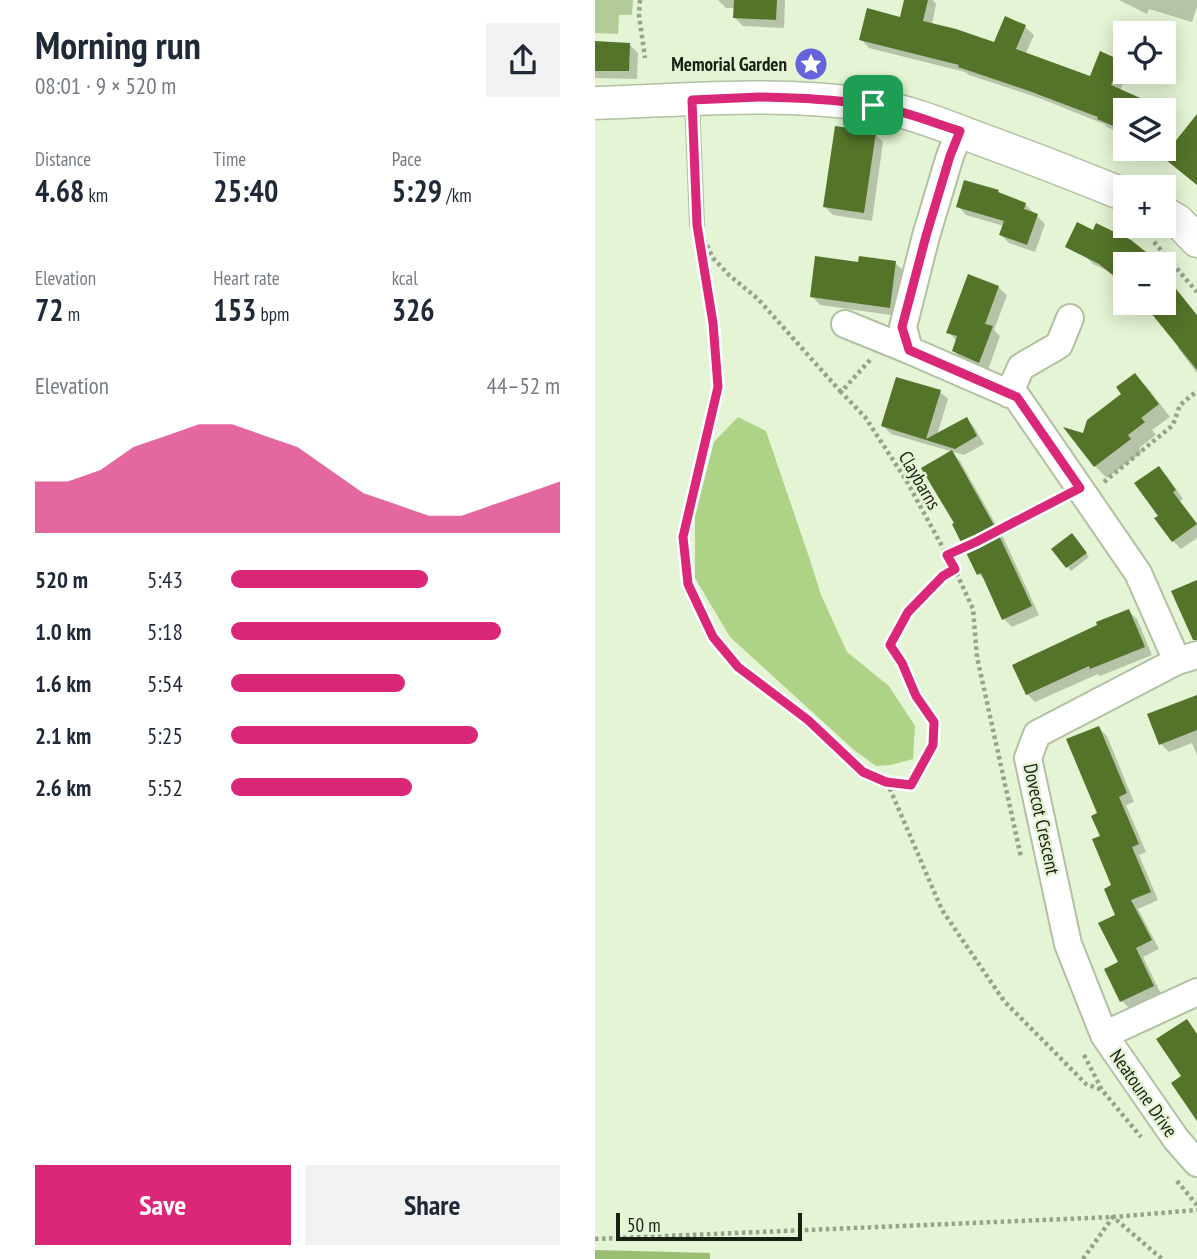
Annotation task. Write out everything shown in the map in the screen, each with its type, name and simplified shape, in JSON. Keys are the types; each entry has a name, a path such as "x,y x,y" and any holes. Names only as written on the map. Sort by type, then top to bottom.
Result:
{"street":[{"path":"595,103 759,97 817,98 873,105 960,131 1066,170 1113,207"},
{"path":"898,345 926,236 960,131"},
{"path":"1176,222 1197,240"},
{"path":"1009,394 1021,367 1059,345 1070,318"},
{"path":"845,324 1017,397 1138,573 1187,658"},
{"name":"Dovecot Crescent","path":"1104,1035 1068,944 1027,758 1037,734 1187,658"},
{"name":"Neatoune Drive","path":"1197,992 1104,1035 1176,1139 1197,1163"}],"lane":[{"path":"692,100 697,225"}],"path":[{"path":"640,0 639,15 645,58"},
{"path":"697,225 713,323 718,387 683,537 688,584 713,637 738,667 808,720 863,772 886,782 911,785 933,745 934,722 916,696 902,663 890,645 908,612 943,576 955,569"},
{"name":"Claybarns","path":"697,225 713,258 758,299 865,417 906,480 955,569 973,609 977,657 1023,868"},
{"path":"1157,238 1160,247 1197,292"},
{"path":"841,392 898,345"},
{"path":"947,555 1083,492 1173,425 1180,405 1197,391"},
{"path":"886,782 942,910 1004,1001 1086,1084 1102,1090"},
{"path":"595,1239 1113,1217 1197,1210"},
{"path":"1083,1259 1113,1217"},
{"path":"1113,1217 1163,1259"}],"shaded area":[{"path":"595,0 633,0 632,15 619,15 618,34 595,33"},
{"path":"738,417 766,431 821,595 847,652 889,686 915,726 913,759 876,766 854,750 730,637 695,578 695,516 714,442"},
{"path":"595,1250 710,1253 710,1259 595,1259"}],"building":[{"path":"734,0 777,0 776,20 733,18"},
{"path":"904,0 928,0 923,21 994,42 1005,16 1026,25 1016,49 1090,76 1100,51 1113,57 1111,85 1140,98 1113,98 1113,126 1097,119 1098,117 958,67 959,65 859,40 867,8 900,17"},
{"path":"595,41 630,43 629,71 595,71"},
{"path":"1197,114 1197,185 1167,161 1176,161 1176,140"},
{"path":"835,126 876,132 864,213 823,207"},
{"path":"964,180 999,190 998,192 1026,203 1024,209 1038,214 1027,245 999,235 1004,221 956,207"},
{"path":"1077,222 1093,230 1096,223 1113,231 1113,238 1127,238 1146,252 1113,252 1113,275 1099,264 1065,247"},
{"path":"815,256 858,262 859,256 896,261 890,308 810,297"},
{"path":"968,274 999,286 985,324 993,326 979,363 952,351 957,336 946,333"},
{"path":"1176,289 1197,315 1197,370 1153,315 1176,315"},
{"path":"1135,373 1159,404 1141,418 1145,422 1128,435 1131,439 1094,467 1063,427 1083,433 1087,420 1121,394 1116,387"},
{"path":"896,377 941,390 926,439 967,417 977,436 955,449 881,426"},
{"path":"952,450 995,527 1032,606 1002,620 981,573 977,575 952,524 954,523 921,468"},
{"path":"1159,466 1176,490 1173,492 1197,524 1172,542 1154,518 1158,516 1134,483"},
{"path":"1072,533 1087,553 1066,568 1051,549"},
{"path":"1197,580 1197,640 1193,640 1171,591"},
{"path":"1129,609 1145,647 1090,669 1089,666 1026,695 1012,665 1097,625 1096,622"},
{"path":"1197,695 1197,730 1159,745 1147,714"},
{"path":"1099,726 1127,793 1119,797 1139,844 1132,847 1151,892 1131,900 1152,940 1136,948 1154,986 1120,1002 1104,969 1118,962 1098,923 1115,915 1104,889 1111,885 1092,839 1100,836 1091,816 1097,813 1066,739"},
{"path":"1187,1019 1197,1034 1197,1121 1171,1083 1181,1076 1156,1039"}],"place":[{"name":"Memorial Garden","path":"811,64"}],"route":[{"path":"817,98 873,105 960,131 926,236 902,327 909,350 1017,397 1080,488 947,555 955,569 943,576 908,612 890,645 902,663 916,696 934,722 933,745 911,785 886,782 863,772 808,720 738,667 713,637 688,584 683,537 718,387 713,323 697,225 692,100 817,98"}]}
